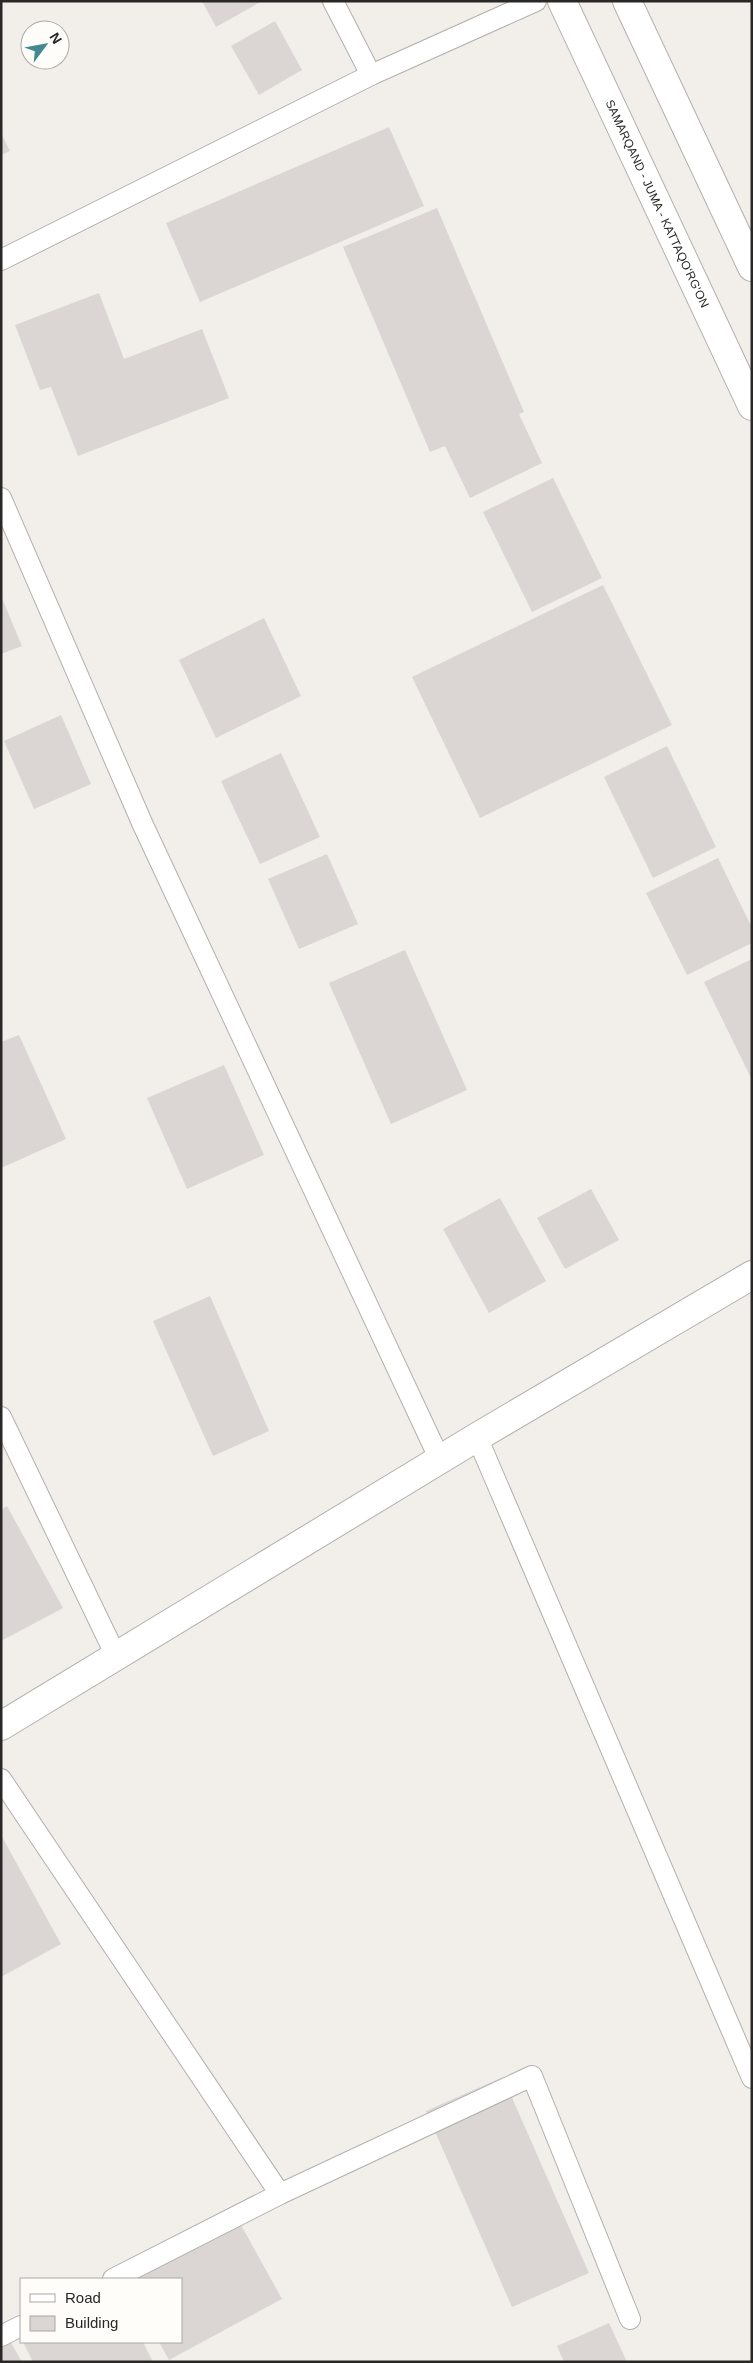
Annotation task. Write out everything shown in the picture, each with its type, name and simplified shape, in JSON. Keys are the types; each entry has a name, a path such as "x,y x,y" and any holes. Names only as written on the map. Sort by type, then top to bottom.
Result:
{"street":[{"name":"SAMARQAND - JUMA - KATTAQO‘RG‘ON","path":"562,1 752,406"},
{"path":"627,1 752,267"},
{"path":"1,1726 477,1437 752,1275"}],"lane":[{"path":"333,1 371,75"},
{"path":"1,260 371,75 536,1"},
{"path":"1,498 143,825 440,1460"},
{"path":"1,1417 116,1656"},
{"path":"477,1437 752,2078"},
{"path":"1,1779 280,2194"},
{"path":"115,2278 280,2194 532,2076 630,2320"},
{"path":"1,2336 20,2326"}],"building":[{"path":"202,1 262,1 216,27"},
{"path":"275,21 302,70 259,95 231,46"},
{"path":"389,127 424,206 200,302 166,223"},
{"path":"1,133 10,151 1,155"},
{"path":"437,208 524,412 519,414 542,463 470,498 445,446 430,452 343,247"},
{"path":"99,293 124,359 202,329 229,398 78,456 51,387 40,390 15,325"},
{"path":"553,478 602,578 532,612 483,512"},
{"path":"603,585 672,725 480,818 412,677"},
{"path":"1,596 22,646 1,654"},
{"path":"264,618 301,696 216,738 179,660"},
{"path":"61,715 91,784 34,809 4,741"},
{"path":"667,746 716,847 653,878 604,777"},
{"path":"281,753 320,837 260,864 221,781"},
{"path":"327,854 358,924 299,949 268,879"},
{"path":"718,858 752,928 752,943 687,975 646,893"},
{"path":"405,950 467,1090 391,1124 329,983"},
{"path":"752,959 752,1080 704,982"},
{"path":"19,1035 66,1139 1,1168 1,1042"},
{"path":"224,1065 264,1155 187,1189 147,1098"},
{"path":"591,1189 619,1240 565,1269 537,1218"},
{"path":"500,1198 546,1281 489,1313 443,1229"},
{"path":"210,1296 269,1431 213,1456 153,1321"},
{"path":"7,1506 63,1608 1,1641 1,1510"},
{"path":"1,1835 61,1944 1,1977"},
{"path":"503,2077 589,2273 512,2307 426,2111"},
{"path":"236,2216 282,2299 169,2360 160,2343 182,2343 182,2278 127,2278"},
{"path":"609,2323 627,2362 564,2362 557,2346"},
{"path":"1,2325 22,2362 1,2362"},
{"path":"24,2343 144,2343 152,2360 148,2362 33,2362"}]}
